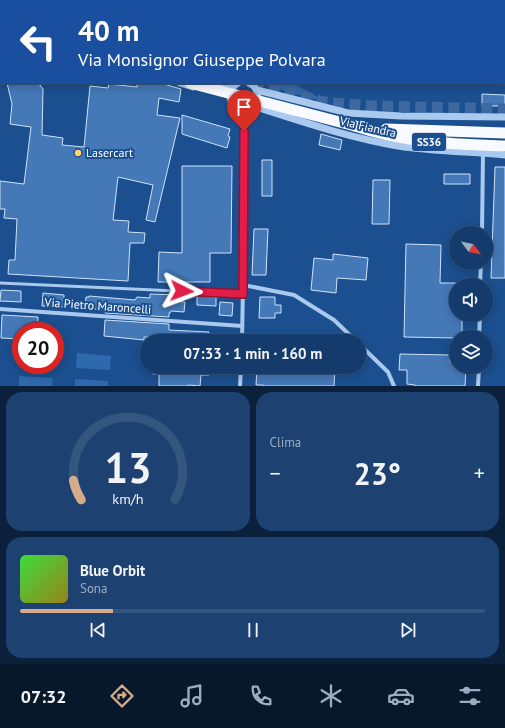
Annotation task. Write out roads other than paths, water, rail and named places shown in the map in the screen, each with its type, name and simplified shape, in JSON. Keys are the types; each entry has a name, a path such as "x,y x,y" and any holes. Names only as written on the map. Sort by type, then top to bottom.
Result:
{"highway":[{"name":"SS36","path":"194,84 374,132 417,141 505,146"},
{"name":"SS36","path":"355,126 409,131 505,134"}],"street":[{"path":"184,84 210,91 231,102 237,108 244,131"},
{"path":"231,102 230,93 237,84"},
{"path":"237,108 246,110 253,106 258,99 257,90 251,84"},
{"name":"Via Fiandra","path":"257,90 348,113 401,116 505,117"},
{"name":"Via Fiandra","path":"253,106 315,126 376,142 434,150 505,155"},
{"path":"242,334 244,131 246,110"},
{"path":"482,226 483,153"},
{"path":"243,285 294,295 334,320 349,334"},
{"name":"Via Pietro Maroncelli","path":"0,309 242,326"},
{"path":"366,351 388,372 394,386"},
{"path":"240,386 241,374"},
{"path":"478,386 479,374"}],"lane":[{"path":"0,283 243,294"}],"tunnel":[{"path":"257,84 324,102 374,106 505,109"}],"place":[{"name":"Lasercart","path":"78,153"}]}
